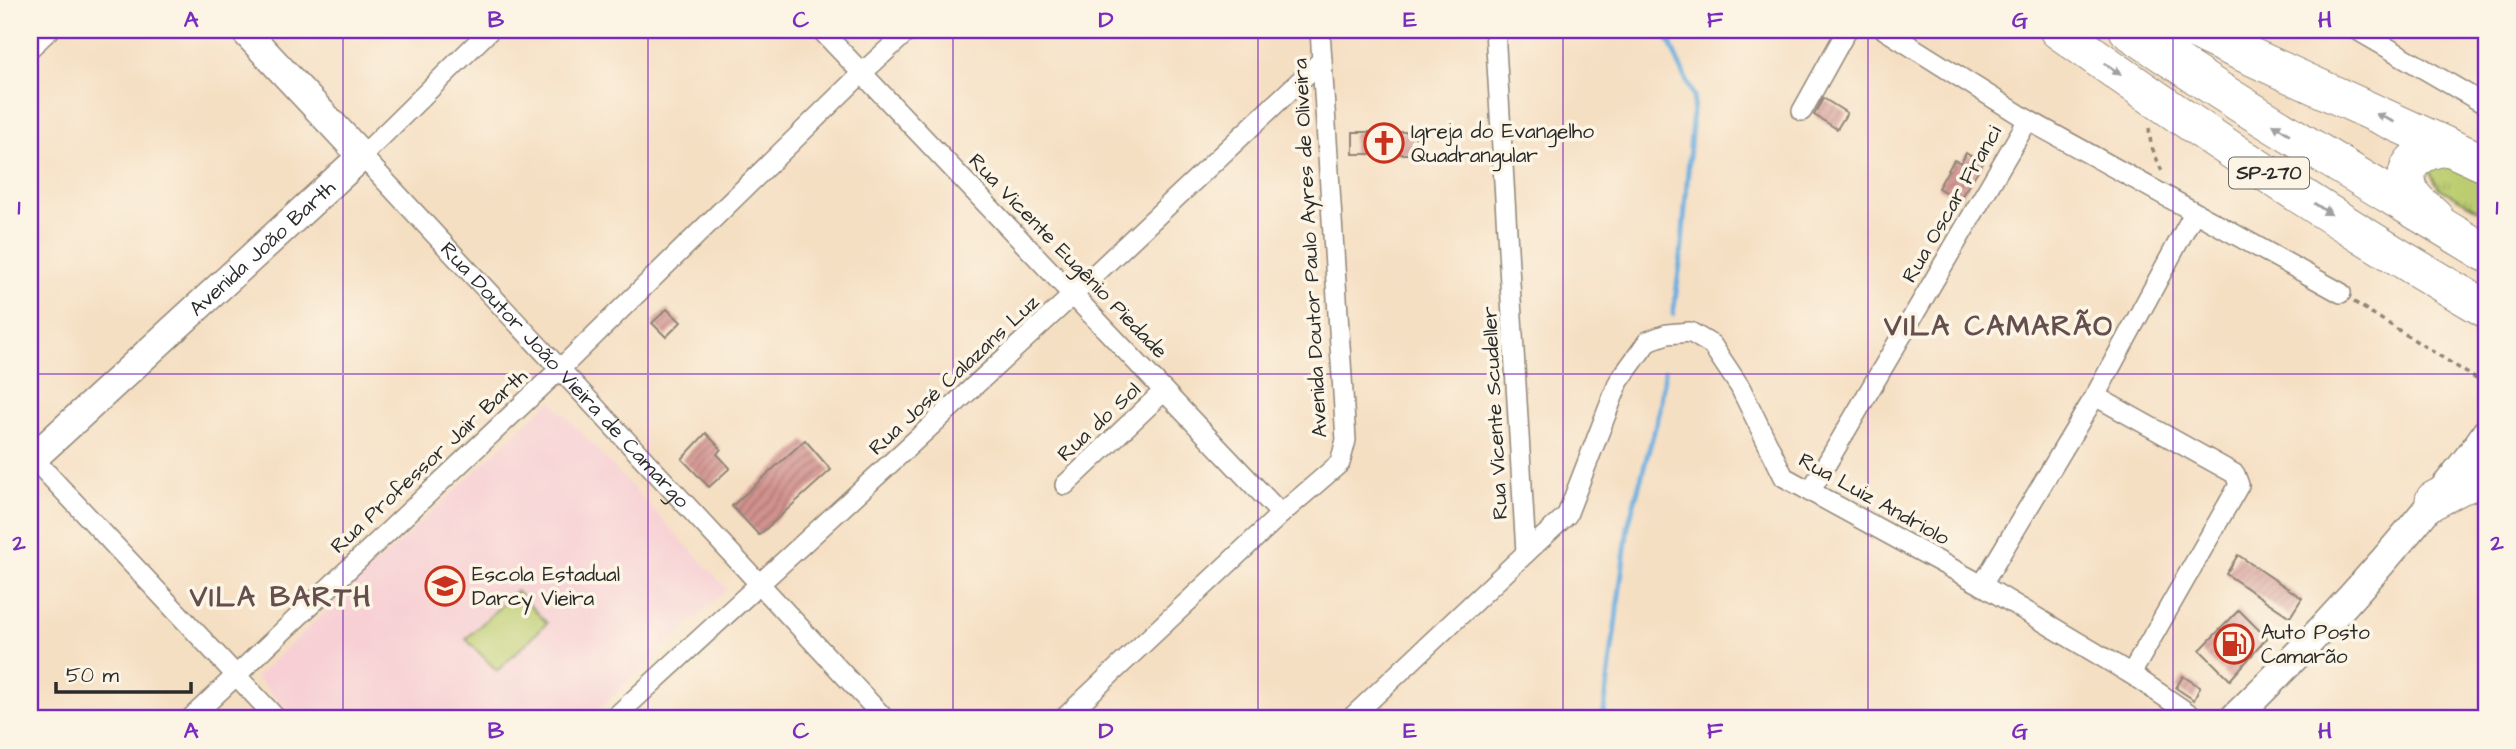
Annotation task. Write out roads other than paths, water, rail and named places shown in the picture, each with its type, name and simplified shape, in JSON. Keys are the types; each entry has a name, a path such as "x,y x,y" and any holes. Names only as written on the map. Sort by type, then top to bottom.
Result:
{"highway":[{"name":"SP-270","path":"2058,30 2157,100 2355,230 2486,309"},
{"name":"SP-270","path":"2128,30 2302,143 2486,253"},
{"path":"2193,30 2486,164"},
{"path":"2447,147 2432,149 2417,156 2408,172 2408,181 2416,200 2448,229"},
{"path":"2434,500 2460,486 2486,477"}],"main road":[{"name":"Rua Doutor João Vieira de Camargo","path":"244,30 362,156"},
{"name":"Avenida João Barth","path":"31,458 362,156"},
{"path":"2233,719 2303,651 2372,575 2486,433"}],"street":[{"path":"30,48 49,30"},
{"name":"Avenida João Barth","path":"362,156 489,30"},
{"name":"Rua Vicente Eugênio Piedade","path":"821,30 1281,514"},
{"name":"Rua Professor Jair Barth","path":"190,719 560,369 909,30"},
{"name":"Avenida Doutor Paulo Ayres de Oliveira","path":"1063,719 1281,514 1340,463 1346,440 1321,30"},
{"name":"Rua Vicente Scudeller","path":"1494,30 1526,553"},
{"path":"1802,111 1847,30"},
{"path":"1885,30 2028,120 2341,293"},
{"path":"2357,30 2486,105"},
{"name":"Rua José Calazans Luz","path":"613,719 1073,295 1322,60"},
{"name":"Rua Oscar Franci","path":"1810,492 2028,120"},
{"name":"Rua Doutor João Vieira de Camargo","path":"362,156 885,719"},
{"path":"1982,585 2095,396 2194,213"},
{"name":"Rua Luiz Andriolo","path":"1526,553 1567,515 1619,382 1648,341 1667,334 1690,332 1712,345 1740,387 1784,477 1982,585 2131,674 2197,719"},
{"name":"Rua do Sol","path":"1065,485 1164,391"},
{"path":"2095,396 2235,474 2239,485 2131,674"},
{"path":"31,458 277,719"},
{"path":"1350,719 1526,553"}],"waterway":[{"path":"1664,30 1694,97 1681,257 1673,314"},
{"path":"1603,719 1628,526 1660,409 1665,371"}],"place":[{"name":"Igreja do Evangelho Quadrangular","path":"1384,143"},
{"name":"Escola Estadual Darcy Vieira","path":"445,586"},
{"name":"Auto Posto Camarão","path":"2234,644"}],"district":[{"name":"VILA CAMARÃO","path":"1999,326"},
{"name":"VILA BARTH","path":"281,597"}]}
